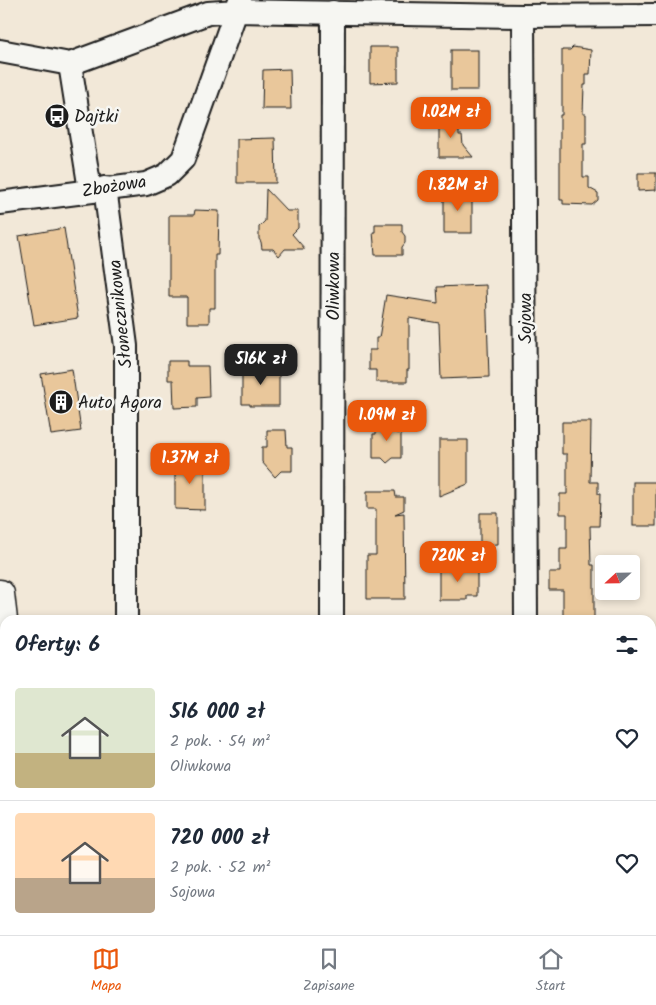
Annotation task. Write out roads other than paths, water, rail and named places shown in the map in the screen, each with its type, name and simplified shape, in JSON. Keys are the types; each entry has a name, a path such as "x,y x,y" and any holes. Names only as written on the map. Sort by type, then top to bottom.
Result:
{"main road":[{"path":"0,594 2,615"}],"street":[{"path":"0,51 70,64 208,13 238,6 333,12 523,16 656,15"},
{"name":"Zbożowa","path":"0,203 146,184 166,175 183,160 238,6"},
{"name":"Oliwkowa","path":"332,615 333,12"},
{"name":"Sojowa","path":"523,16 526,615"},
{"name":"Słonecznikowa","path":"70,64 98,189 126,346 126,615"}],"place":[{"name":"Dajtki","path":"57,116"},
{"name":"Auto Agora","path":"61,402"}]}
